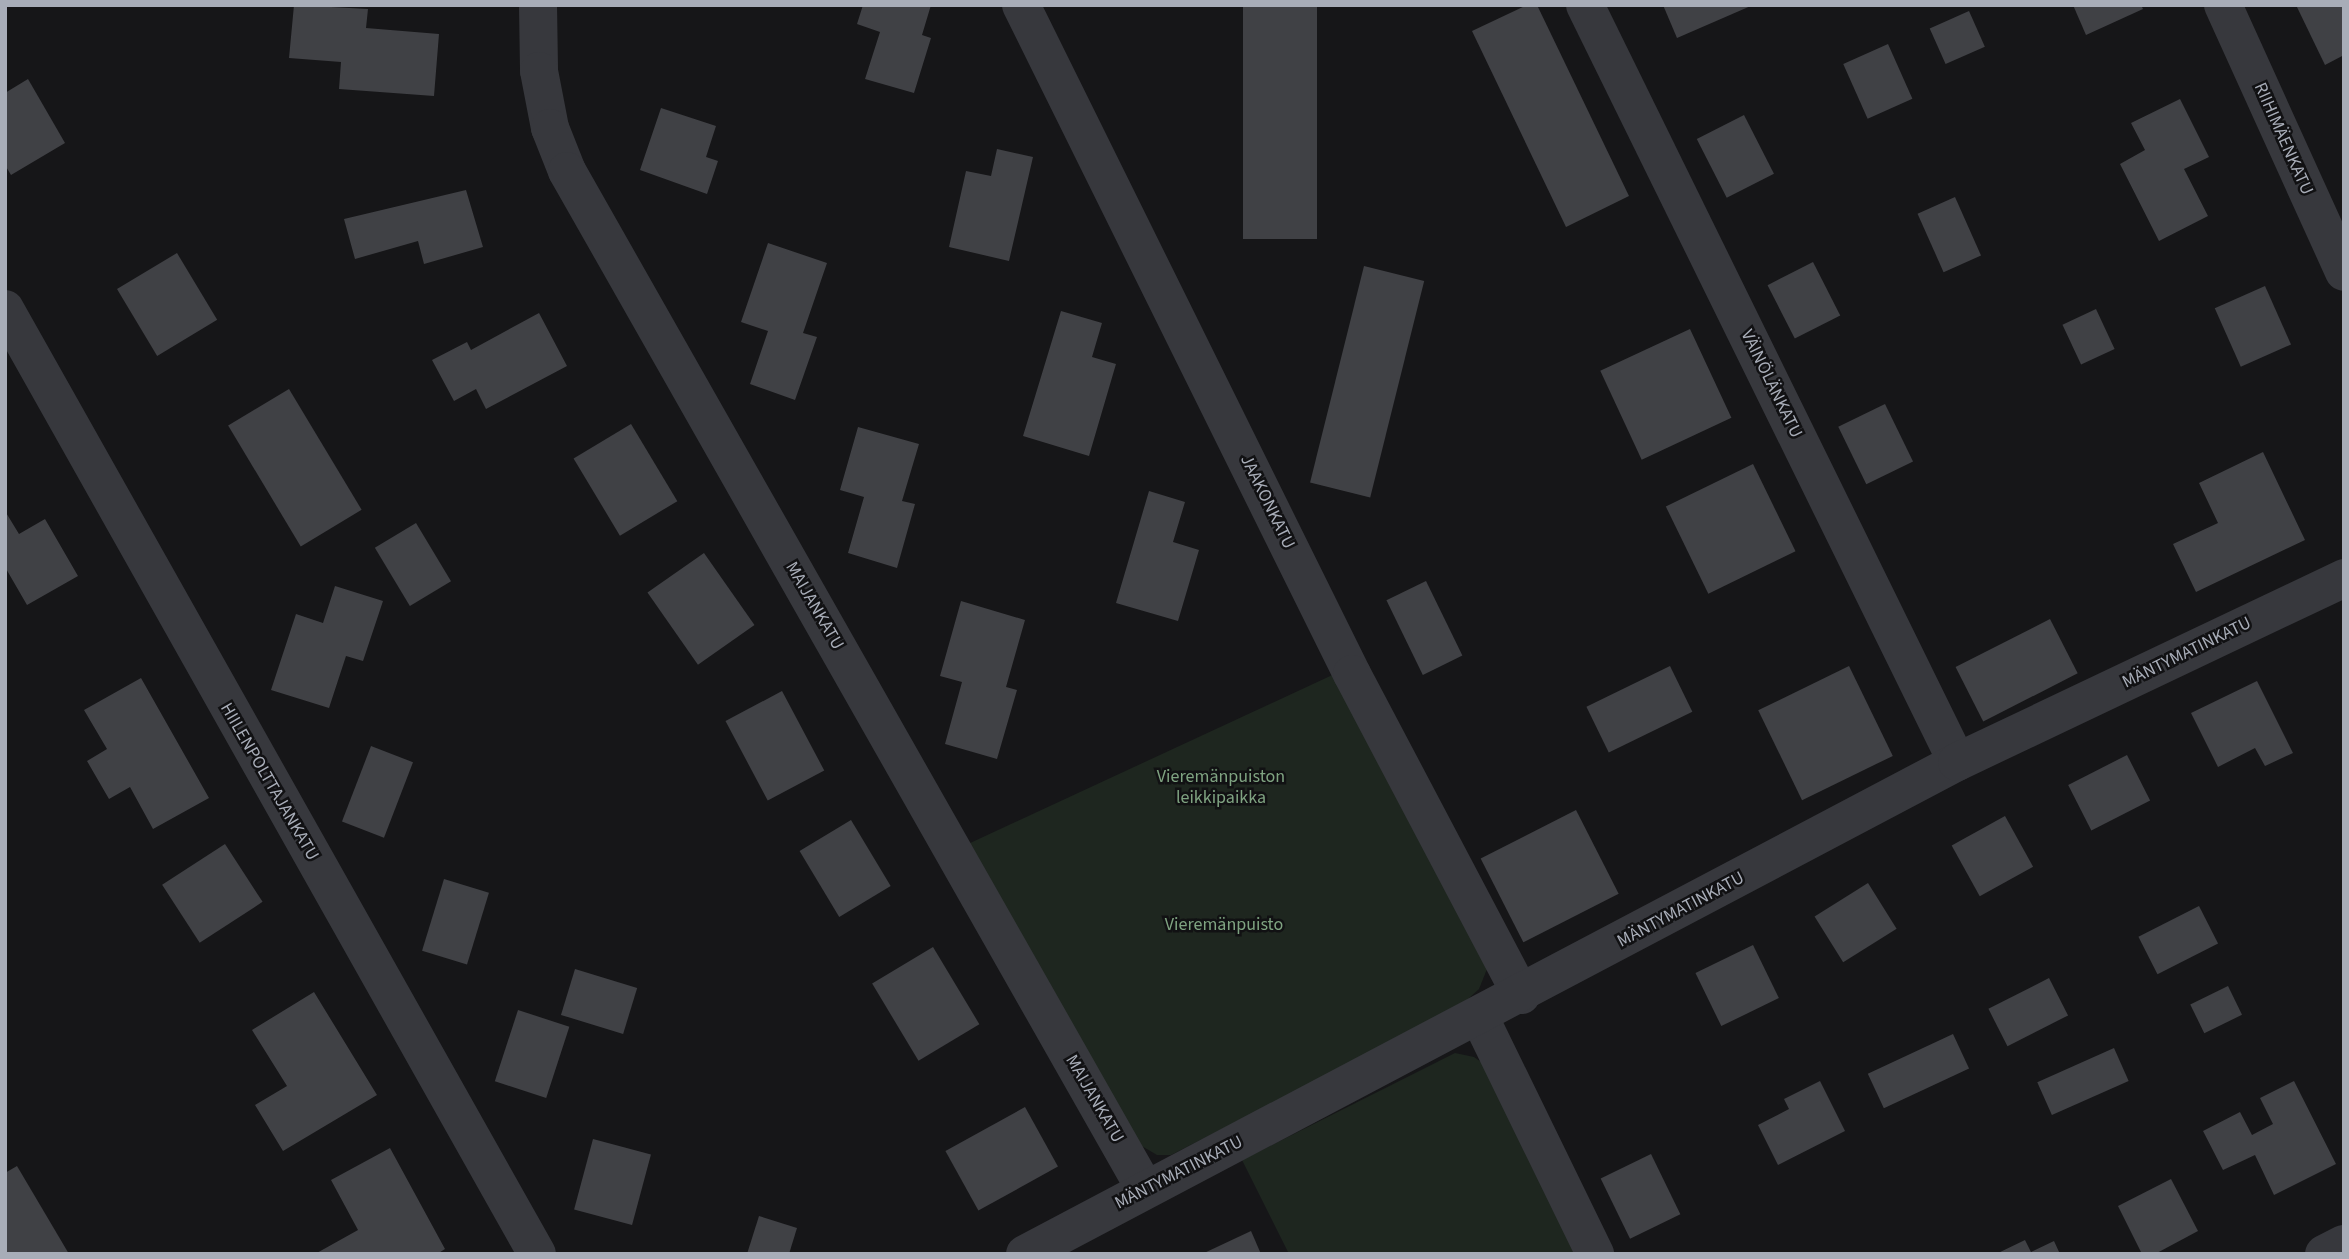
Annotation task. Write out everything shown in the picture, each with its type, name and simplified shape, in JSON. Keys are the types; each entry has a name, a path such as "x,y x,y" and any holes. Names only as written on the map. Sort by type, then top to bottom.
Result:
{"street":[{"name":"MAIJANKATU","path":"538,5 539,71 550,128 567,172 1145,1189"},
{"name":"JAAKONKATU","path":"1021,5 1352,674 1521,995"},
{"name":"VÄINÖLÄNKATU","path":"1586,5 1957,762"},
{"name":"RIIHIMÄENKATU","path":"2223,5 2344,272"},
{"name":"HIILENPOLTTAJANKATU","path":"5,309 157,585 537,1254"},
{"name":"MÄNTYMATINKATU","path":"1025,1254 1145,1189 1480,1018 1957,762 2344,578"},
{"path":"1480,1018 1595,1254"},
{"path":"2324,1254 2344,1244"}],"green space":[{"name":"Vieremänpuisto","path":"1341,671 1487,969 1479,989 1456,1010 1171,1155 1157,1155 1140,1145 968,844"},
{"path":"1455,1053 1474,1057 1488,1067 1581,1254 1289,1254 1242,1160"}],"building":[{"path":"294,5 368,9 366,28 439,34 434,96 339,89 341,62 289,58"},
{"path":"863,5 931,5 922,35 931,38 914,93 865,79 880,32 857,24"},
{"path":"1243,5 1317,5 1317,239 1243,239"},
{"path":"1527,5 1537,5 1629,196 1566,227 1472,31"},
{"path":"1663,5 1753,5 1677,38"},
{"path":"2073,5 2141,5 2143,9 2086,35"},
{"path":"2296,5 2344,5 2344,55 2325,65"},
{"path":"1969,11 1985,47 1946,64 1930,28"},
{"path":"1888,44 1912,99 1868,119 1843,64"},
{"path":"28,79 65,143 11,175 5,165 5,93"},
{"path":"2180,99 2209,157 2184,169 2208,216 2159,241 2120,164 2145,150 2131,123"},
{"path":"661,108 716,126 706,157 718,161 707,194 640,170"},
{"path":"1744,115 1774,174 1727,198 1697,139"},
{"path":"997,149 1033,157 1009,261 949,247 966,171 991,176"},
{"path":"466,190 483,247 424,264 418,241 355,259 344,219"},
{"path":"1955,197 1981,255 1944,272 1918,214"},
{"path":"768,243 827,263 803,333 817,337 795,400 750,384 768,331 741,322"},
{"path":"177,253 217,320 157,356 117,289"},
{"path":"1813,262 1840,315 1795,339 1768,285"},
{"path":"1364,266 1424,281 1370,497 1310,482"},
{"path":"2265,286 2291,344 2241,367 2215,308"},
{"path":"2096,309 2115,349 2081,365 2062,325"},
{"path":"1061,311 1102,323 1092,357 1116,364 1089,456 1023,436"},
{"path":"539,313 567,366 486,409 476,389 454,401 432,360 467,342 471,350"},
{"path":"1690,329 1731,418 1642,460 1600,371"},
{"path":"289,389 362,510 301,546 228,426"},
{"path":"1885,404 1913,462 1866,484 1838,427"},
{"path":"631,424 677,501 620,536 574,459"},
{"path":"858,427 919,444 902,501 915,504 897,568 848,553 864,497 840,490"},
{"path":"2263,452 2305,540 2196,592 2173,544 2218,523 2199,483"},
{"path":"1753,464 1796,551 1708,594 1666,507"},
{"path":"1149,491 1185,502 1173,542 1199,550 1178,621 1116,603"},
{"path":"5,511 19,534 45,519 78,576 27,605 5,567"},
{"path":"416,523 451,581 410,606 375,548"},
{"path":"704,553 754,625 698,665 647,593"},
{"path":"1426,581 1462,656 1423,675 1386,600"},
{"path":"335,586 383,601 363,661 346,656 329,708 271,690 296,614 323,623"},
{"path":"961,601 1025,620 1006,687 1017,690 997,759 945,744 962,682 940,676"},
{"path":"2050,619 2078,673 1983,721 1956,667"},
{"path":"1670,666 1692,712 1609,753 1586,707"},
{"path":"1849,666 1893,756 1802,800 1758,710"},
{"path":"141,678 209,798 153,829 130,787 109,799 87,761 107,749 84,710"},
{"path":"2257,681 2293,753 2265,766 2255,748 2218,767 2191,713"},
{"path":"782,691 824,770 768,801 725,721"},
{"path":"371,746 413,762 384,838 342,822"},
{"path":"2127,755 2150,800 2091,830 2068,785"},
{"path":"1576,810 1619,894 1523,942 1481,859"},
{"path":"2005,816 2033,867 1980,896 1952,846"},
{"path":"851,820 891,886 839,917 800,851"},
{"path":"225,844 263,902 200,943 162,885"},
{"path":"444,879 489,893 467,964 422,951"},
{"path":"1868,883 1897,929 1843,962 1815,916"},
{"path":"2199,906 2218,943 2157,974 2138,937"},
{"path":"1753,945 1779,998 1721,1026 1695,973"},
{"path":"933,947 979,1024 918,1061 872,984"},
{"path":"575,969 637,988 623,1034 561,1015"},
{"path":"2049,978 2068,1015 2007,1046 1988,1009"},
{"path":"2228,986 2242,1015 2204,1033 2190,1004"},
{"path":"314,992 377,1095 283,1151 255,1105 287,1086 252,1030"},
{"path":"518,1010 569,1027 546,1098 495,1081"},
{"path":"1953,1034 1969,1068 1884,1108 1868,1074"},
{"path":"2114,1048 2129,1081 2052,1115 2037,1082"},
{"path":"1820,1081 1845,1131 1778,1165 1758,1125 1789,1109 1784,1099"},
{"path":"2294,1081 2336,1164 2274,1195 2255,1155 2223,1170 2203,1131 2240,1112 2252,1135 2273,1124 2260,1098"},
{"path":"1025,1107 1058,1166 978,1211 945,1151"},
{"path":"593,1139 651,1155 632,1225 574,1210"},
{"path":"390,1148 445,1249 437,1254 315,1254 358,1230 331,1180"},
{"path":"1651,1154 1680,1214 1630,1239 1601,1179"},
{"path":"17,1166 69,1254 5,1254 5,1173"},
{"path":"2171,1179 2198,1231 2155,1254 2142,1254 2118,1206"},
{"path":"759,1216 797,1228 789,1254 747,1254"},
{"path":"1251,1231 1261,1254 1202,1254"},
{"path":"2025,1240 2031,1252 2054,1241 2060,1254 1996,1254"}],"park label":[{"name":"Vieremänpuiston leikkipaikka","path":"1221,788"}]}
